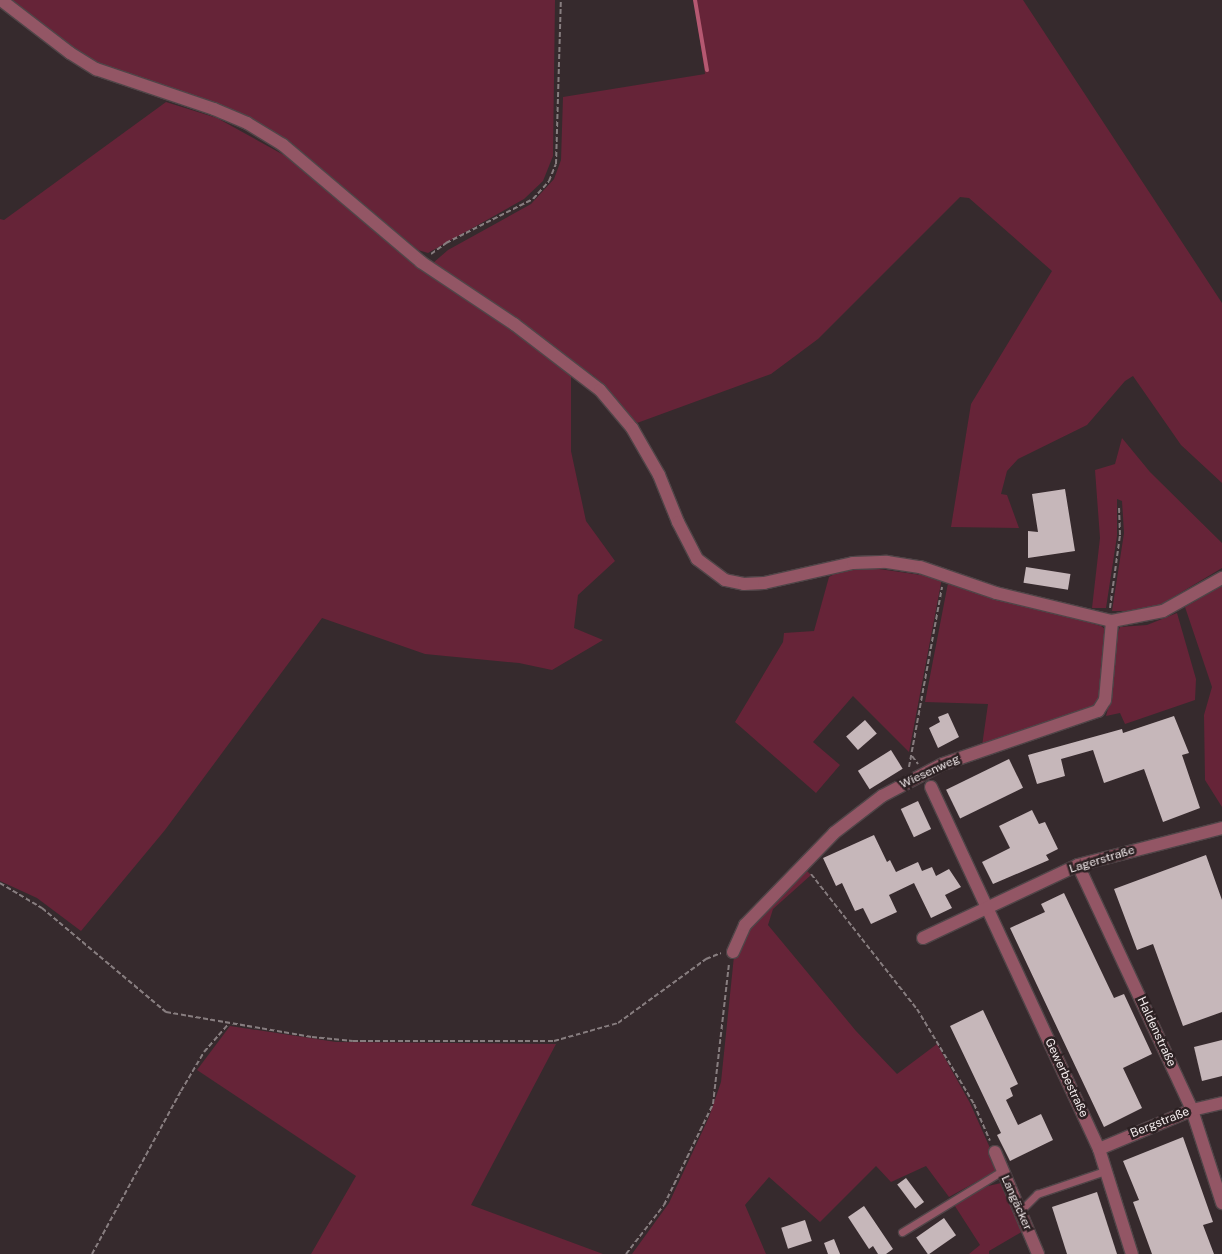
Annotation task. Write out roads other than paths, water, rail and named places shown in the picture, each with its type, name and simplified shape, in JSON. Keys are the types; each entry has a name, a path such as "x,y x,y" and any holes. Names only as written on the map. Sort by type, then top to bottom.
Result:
{"street":[{"path":"1,0 96,69 247,123 283,145 421,262 514,324 600,390 632,428 659,475 678,522 697,559 725,580 744,584 764,583 853,562 887,562 945,574 996,593 1110,621 1163,611 1222,578"},
{"name":"Wiesenweg","path":"733,952 745,925 834,833 906,782 1018,736 1098,711 1105,700 1110,621"},
{"path":"930,787 987,907"},
{"name":"Lagerstraße","path":"923,938 1078,865 1222,828"},
{"name":"Haldenstraße","path":"1078,865 1192,1110 1222,1203"},
{"name":"Gewerbestraße","path":"987,907 1098,1149 1132,1254"},
{"name":"Bergstraße","path":"1098,1149 1192,1110 1222,1103"},
{"name":"Langäcker","path":"995,1152 1038,1254"}],"lane":[{"path":"902,1232 1002,1171"},
{"path":"1021,1210 1037,1194 1106,1171"}],"waterway":[{"path":"695,0 707,70"}]}
